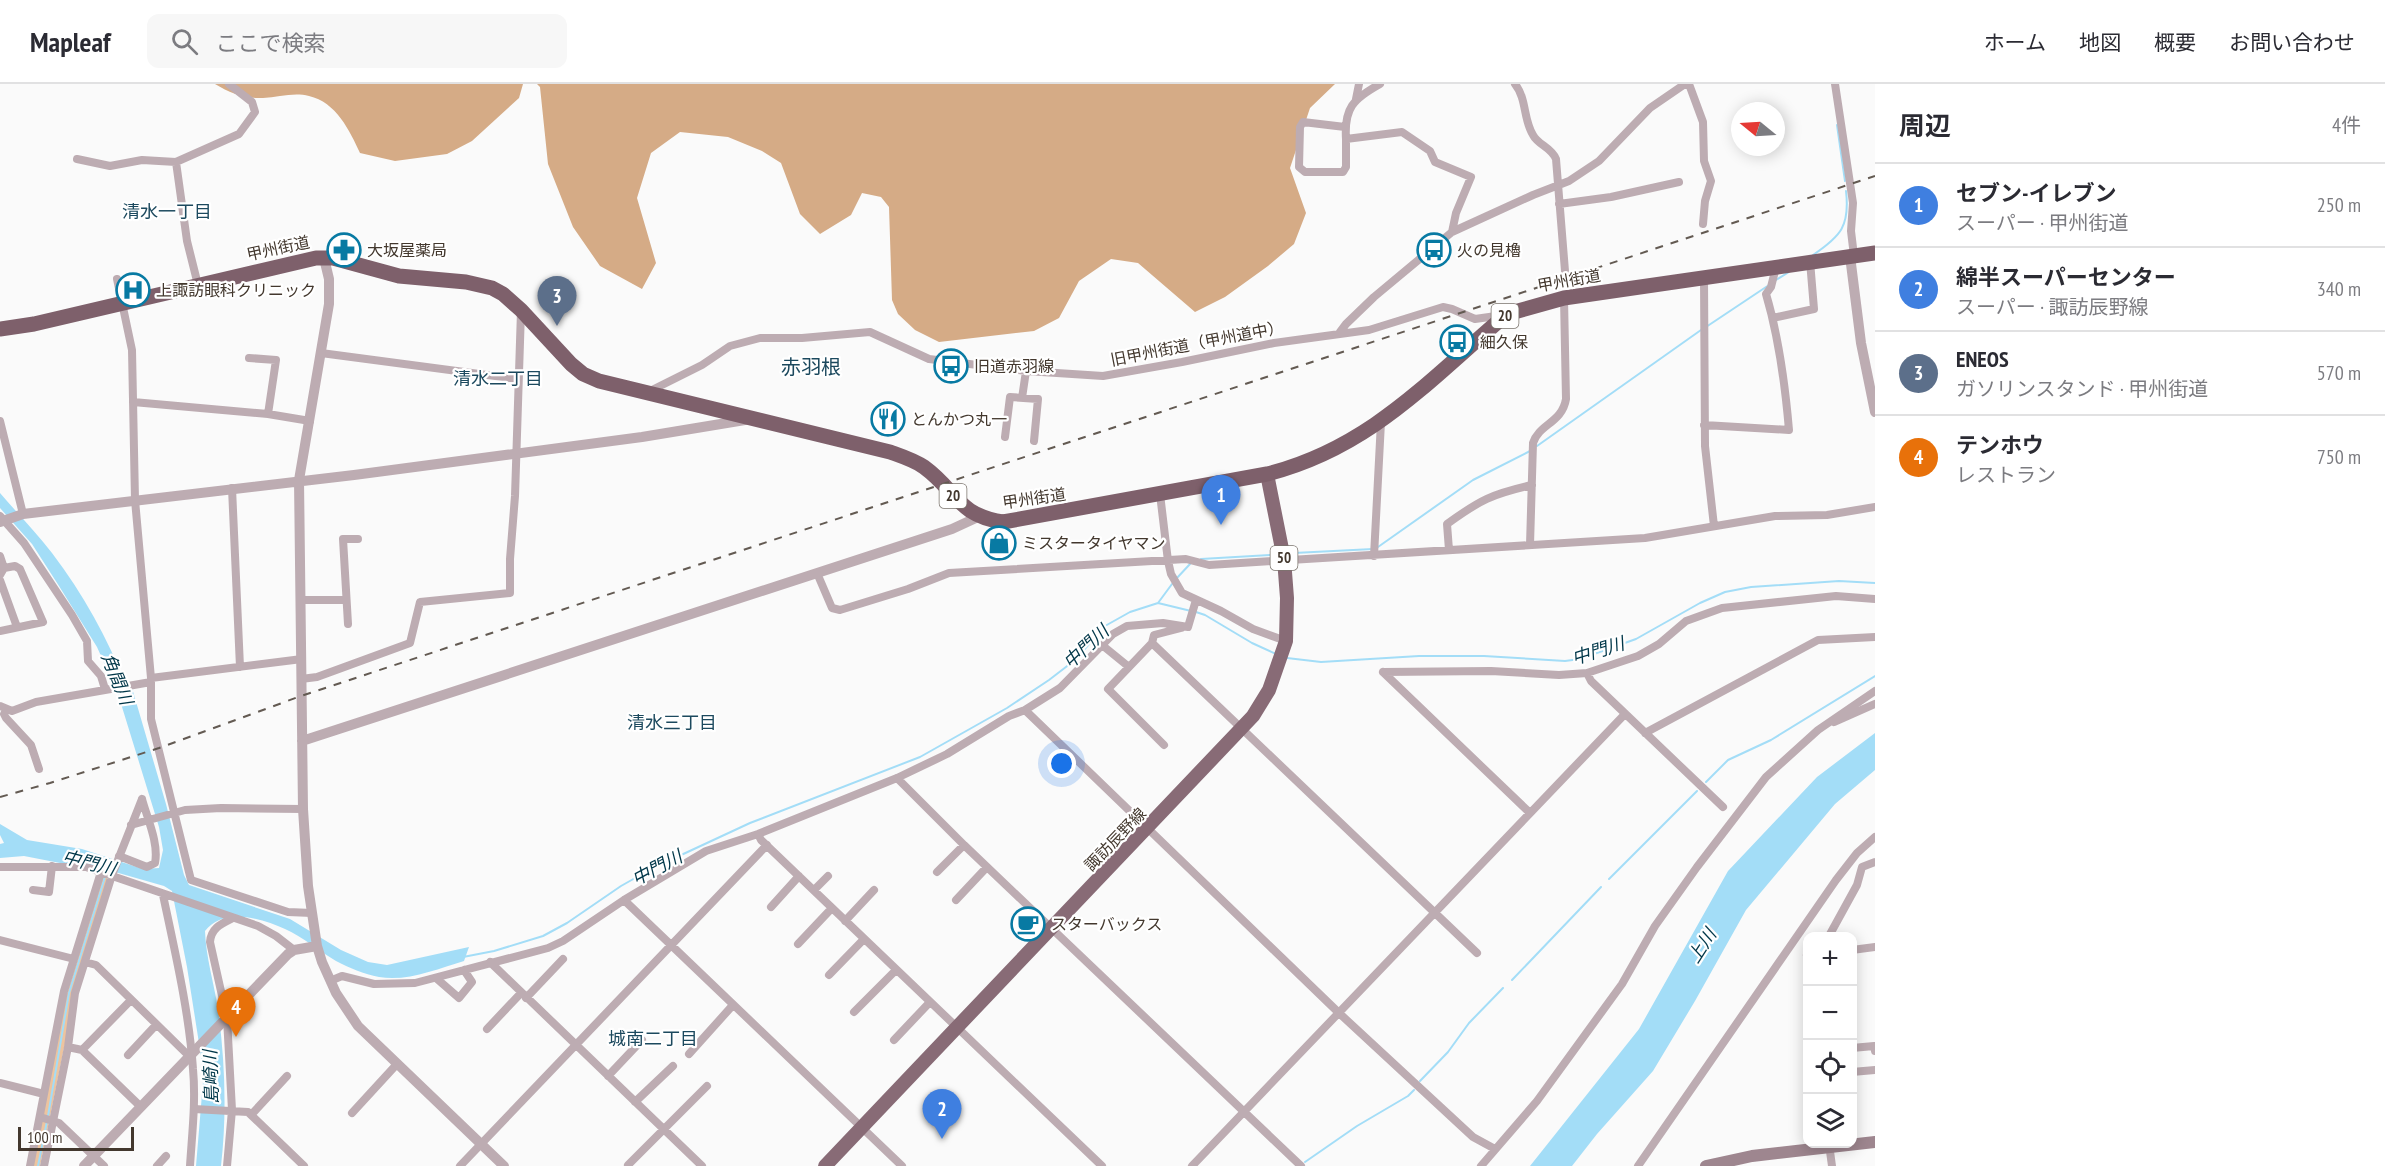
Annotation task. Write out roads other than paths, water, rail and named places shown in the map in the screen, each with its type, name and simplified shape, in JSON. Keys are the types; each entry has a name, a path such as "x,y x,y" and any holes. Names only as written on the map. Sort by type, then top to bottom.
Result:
{"highway":[{"name":"甲州街道","path":"0,329 34,324 303,260 333,258 399,276 476,283 503,294 583,374 599,381 890,452 925,468 964,507 978,517 1003,522 1284,470 1332,450 1381,422 1507,314 1564,298 1704,277 1779,269 1810,261 1875,253"}],"main road":[{"name":"諏訪辰野線","path":"825,1166 1243,729 1269,690 1286,643 1287,598 1284,559 1267,474"},
{"path":"1857,1143 1875,1142"},
{"path":"1706,1166 1752,1156 1808,1148"}],"street":[{"path":"77,159 110,166 142,160 176,162 239,134 255,112 252,102 229,84"},
{"path":"1345,127 1303,122 1300,127 1299,167 1305,172 1343,172 1346,167 1347,114 1356,99 1359,84"},
{"path":"1356,99 1380,84"},
{"path":"1515,84 1522,93 1531,131 1556,159 1564,271"},
{"path":"1340,332 1374,297 1452,232 1533,195 1557,187 1599,161 1622,140 1650,108 1687,84 1703,122 1704,161 1711,181 1705,201 1703,224"},
{"path":"1835,84 1853,203 1852,256 1861,344 1875,412"},
{"path":"1346,139 1402,132 1430,151 1435,162 1471,177 1456,213 1452,232"},
{"path":"176,162 187,241 198,285"},
{"path":"1559,204 1611,197 1679,182"},
{"path":"324,258 329,279 329,304 299,480 303,809 308,886 317,946 330,981 345,1010 358,1026 504,1166"},
{"path":"1773,318 1814,309 1810,261"},
{"path":"1704,425 1788,430 1786,392 1773,318 1766,294 1779,269"},
{"path":"1704,277 1704,425 1714,526"},
{"path":"117,279 132,350 135,500 151,680 153,731 194,882 225,890 288,912 312,914"},
{"path":"1530,545 1533,443 1538,434 1564,410 1566,399 1564,298"},
{"name":"旧甲州街道（甲州道中）","path":"648,392 702,365 730,346 760,338 802,338 850,332 870,333 929,359 1026,371 1103,376 1274,343 1340,332 1369,330 1443,307 1475,320 1507,314"},
{"path":"301,679 317,677 410,644 420,602 510,593 521,310"},
{"path":"321,353 518,379"},
{"path":"249,358 276,360 268,414"},
{"path":"1022,398 1026,371"},
{"path":"1005,437 1010,397 1038,399 1034,441"},
{"path":"133,402 268,414 310,421"},
{"path":"107,689 101,676 88,661 87,641 52,582 24,543 2,520 22,514 653,435 754,418"},
{"path":"0,421 22,514"},
{"path":"1373,551 1381,422"},
{"path":"1449,550 1447,524 1476,503 1499,492 1532,485"},
{"path":"232,488 240,667"},
{"path":"1160,494 1168,561 1172,575 1182,593 1196,602 1221,611 1253,629 1286,643"},
{"path":"817,573 832,608 840,610 908,589 949,573 1168,561 1192,560 1203,563 1284,559 1373,551 1449,550 1645,538 1775,516 1827,515 1875,507"},
{"path":"302,741 952,529 978,517"},
{"path":"348,624 343,539 358,539"},
{"path":"0,556 2,571 15,566 20,569 43,622 0,631"},
{"path":"0,580 17,627"},
{"path":"1530,813 1383,672 1491,671 1559,675 1587,673 1638,656 1659,644 1686,621 1722,608 1836,596 1875,599"},
{"path":"300,600 345,600"},
{"path":"1164,746 1108,689 1152,643 1154,635 1186,625 1196,602"},
{"path":"330,981 342,976 359,982 415,983 548,948 563,941 624,900 705,851 758,834 897,778 946,753 1009,716 1025,710 1060,688 1113,634 1127,626 1163,623 1186,625"},
{"path":"1645,733 1818,640 1875,637"},
{"path":"1152,643 1477,953"},
{"path":"1102,645 1128,667"},
{"path":"39,769 31,745 6,718 3,708 21,709 36,702 151,680 302,659"},
{"path":"1587,673 1591,681 1723,807"},
{"path":"1481,1166 1537,1101 1622,984 1655,926 1733,817 1766,777 1818,730 1875,691"},
{"path":"1818,730 1875,704"},
{"path":"1025,710 1339,1013 1473,1137 1495,1149"},
{"path":"1192,1166 1625,714"},
{"path":"897,778 964,845 1301,1166"},
{"path":"44,1166 68,1047 73,1001 113,874 131,825 142,798 157,856 155,863 147,867 119,858"},
{"path":"131,825 175,813 221,808 303,809"},
{"path":"758,834 845,921 1102,1166"},
{"path":"1638,1166 1830,888 1857,853 1875,837"},
{"path":"460,1166 767,845"},
{"path":"937,872 964,845"},
{"path":"1831,932 1857,885 1862,867 1875,862"},
{"path":"33,890 49,892 52,866"},
{"path":"0,867 78,866 113,874 165,895 266,930 289,944 294,950"},
{"path":"956,900 987,867"},
{"path":"30,1166 64,991 101,872"},
{"path":"771,907 799,876"},
{"path":"813,890 828,876"},
{"path":"845,921 874,890"},
{"path":"165,895 192,1053 195,1109 190,1166"},
{"path":"624,900 902,1166"},
{"path":"798,944 832,908"},
{"path":"227,1166 230,1110 225,1020 210,942 212,932 229,917"},
{"path":"829,975 864,939"},
{"path":"0,940 74,959"},
{"path":"84,1166 294,950 317,946"},
{"path":"1857,949 1875,947"},
{"path":"487,1029 563,959"},
{"path":"85,962 96,965 156,1025 192,1053"},
{"path":"490,962 702,1166"},
{"path":"436,978 459,998 472,982 464,970"},
{"path":"854,1012 896,970"},
{"path":"82,1050 131,1000"},
{"path":"894,1040 930,1002"},
{"path":"689,1054 734,1005"},
{"path":"128,1054 156,1025"},
{"path":"608,1076 642,1040"},
{"path":"1857,1048 1874,1046 1875,1051"},
{"path":"68,1047 82,1050 141,1107"},
{"path":"352,1113 397,1064"},
{"path":"635,1102 673,1066"},
{"path":"1857,1072 1875,1070"},
{"path":"251,1115 287,1076"},
{"path":"0,1083 44,1094"},
{"path":"628,1165 707,1086"},
{"path":"195,1109 248,1112 303,1166"},
{"path":"40,1117 59,1123 104,1166"},
{"path":"1829,1148 1832,1166"},
{"path":"157,1166 166,1156"}],"water":[{"path":"0,493 46,545 74,584 103,634 126,686 132,688 184,875 189,885 290,919 341,950 368,962 387,965 469,947 464,961 422,974 390,978 368,974 346,966 292,932 254,918 222,919 205,931 208,961 218,1009 224,1068 225,1107 221,1166 196,1166 203,1082 201,1056 172,891 164,886 87,864 60,863 24,856 0,858 0,844 4,843 0,835 0,824 27,840 82,849 143,869 159,868 163,850 159,827 118,694 97,647 32,544 0,508"},
{"name":"上川","path":"1875,733 1875,770 1835,804 1746,910 1653,1071 1572,1166 1530,1166 1639,1029 1728,871 1817,777"}],"waterway":[{"path":"1837,125 1845,181"},
{"path":"1813,255 1831,242 1842,229 1846,213 1846,191"},
{"path":"1776,280 1789,272"},
{"path":"1706,327 1769,285"},
{"path":"1537,446 1701,330"},
{"path":"1378,547 1473,480 1530,451"},
{"path":"1294,553 1373,549"},
{"path":"1201,559 1270,555"},
{"path":"1176,579 1190,564"},
{"name":"中門川","path":"1287,658 1321,662 1419,656 1484,656 1565,661 1580,659 1636,639 1700,603 1725,592 1751,587 1839,581 1875,583"},
{"path":"1158,603 1172,584"},
{"name":"中門川","path":"463,957 494,951 543,936 651,869 750,823 920,757 1007,708 1049,680 1075,660 1105,626 1130,612 1158,603 1191,611"},
{"name":"中門川","path":"1196,612 1276,654"},
{"path":"1706,782 1728,760 1771,740 1875,676"},
{"path":"1609,879 1697,791"},
{"path":"48,1116 69,993 105,877"},
{"path":"1512,980 1601,887"},
{"path":"1420,1081 1448,1052 1469,1023 1503,988"},
{"path":"1305,1162 1414,1090"},
{"path":"38,1166 47,1121"}],"railway":[{"path":"0,797 159,748 301,696 1875,176"}],"place":[{"name":"大坂屋薬局","path":"344,250"},
{"name":"火の見櫓","path":"1434,250"},
{"name":"上諏訪眼科クリニック","path":"133,290"},
{"name":"ENEOS","path":"557,326"},
{"name":"細久保","path":"1457,342"},
{"name":"旧道赤羽線","path":"951,366"},
{"name":"とんかつ丸一","path":"888,419"},
{"name":"セブン-イレブン","path":"1221,525"},
{"name":"ミスタータイヤマン","path":"999,543"},
{"name":"スターバックス","path":"1028,924"},
{"name":"テンホウ","path":"236,1037"},
{"name":"綿半スーパーセンター","path":"942,1139"}],"district":[{"name":"清水一丁目","path":"167,212"},
{"name":"赤羽根","path":"811,367"},
{"name":"清水二丁目","path":"498,379"},
{"name":"清水三丁目","path":"672,723"},
{"name":"城南二丁目","path":"653,1039"}],"water label":[{"name":"角間川","path":"117,679"},
{"name":"島崎川","path":"211,1077"}]}
